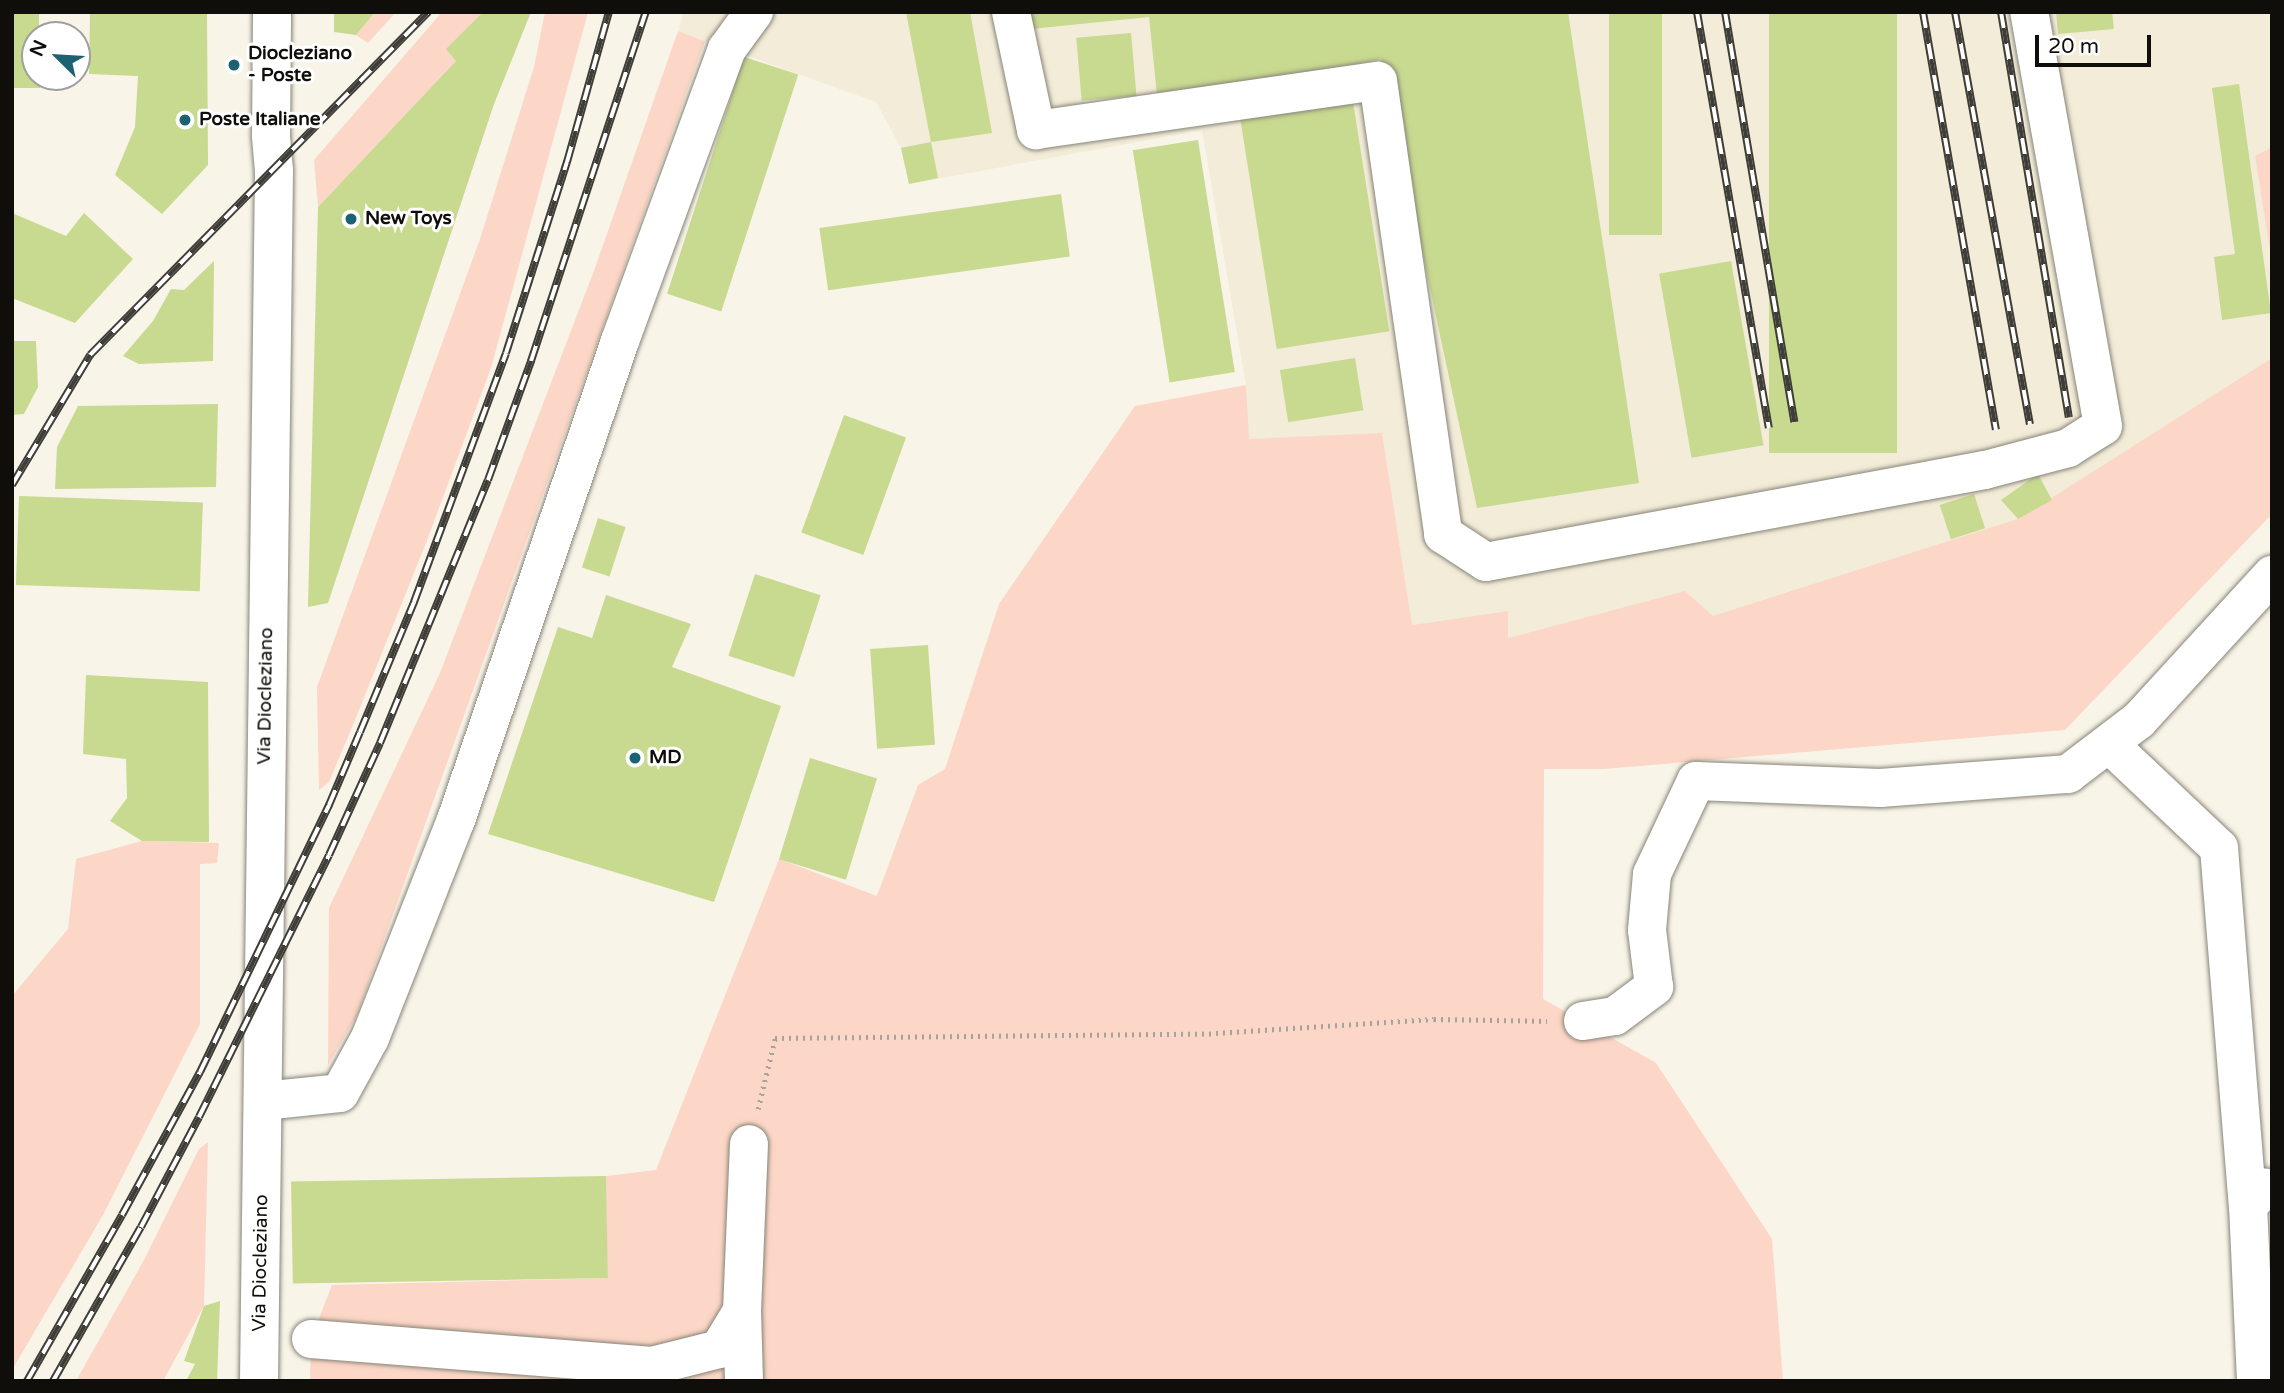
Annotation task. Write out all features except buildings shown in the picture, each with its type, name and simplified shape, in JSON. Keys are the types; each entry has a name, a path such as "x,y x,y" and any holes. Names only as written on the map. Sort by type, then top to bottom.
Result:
{"street":[{"name":"Via Diocleziano","path":"259,1381 274,171 271,135 272,12"},
{"path":"263,1101 340,1093 370,1038 456,820 620,341 727,49 754,12"},
{"path":"1011,12 1036,130 1378,81 1443,534 1486,562 1985,470 2068,448 2103,426 2029,12"},
{"path":"1583,1021 1615,1016 1654,987 1647,930 1652,874 1696,781 1880,788 2068,774 2140,720 2272,575"},
{"path":"2109,744 2219,848 2260,1192 2256,1381"},
{"path":"744,1381 741,1311 749,1144"},
{"path":"311,1339 652,1366 719,1349 741,1311"}],"path":[{"path":"749,1144 775,1038 1216,1033 1434,1019 1583,1021"}],"shaded area":[{"path":"375,12 396,12 368,43 356,35"},
{"path":"442,12 483,12 447,49 456,61 318,207 314,160"},
{"path":"545,12 588,12 491,368 426,543 355,720 329,782 319,790 317,687 480,239 534,67"},
{"path":"684,12 2272,12 2272,147 2255,156 2272,263 2272,358 2018,519 1777,599 1713,616 1685,591 1508,638 1507,611 1412,625 1382,434 1248,439 1246,385 1202,130 909,184 901,148 876,102 678,31"},
{"path":"678,31 705,41 357,1015 328,1065 329,908 440,673 595,268"},
{"path":"2272,147 2272,263 2255,156"},
{"path":"2272,358 2272,514 2065,730 1604,769 1544,769 1543,999 1656,1063 1772,1239 1783,1381 310,1381 311,1339 332,1285 607,1278 606,1176 656,1170 779,859 877,896 918,785 945,769 999,604 1135,406 1246,385 1249,439 1382,433 1412,625 1508,611 1508,638 1685,591 1713,616 2018,519"},
{"path":"142,841 219,843 217,863 200,864 200,1024 103,1215 12,1370 12,996 68,929 76,859"},
{"path":"208,1142 204,1306 163,1381 76,1381 144,1260 199,1149"}],"railway":[{"path":"12,485 90,355 428,12"},
{"path":"27,1381 200,1072 329,805 414,602 506,353 567,162 609,12"},
{"path":"53,1381 141,1227 199,1117 329,855 380,743 488,480 531,361 646,12"},
{"path":"1697,12 1769,428"},
{"path":"1725,12 1794,422"},
{"path":"1923,12 1996,430"},
{"path":"1955,12 2030,424"},
{"path":"2001,12 2069,417"}],"place":[{"name":"Diocleziano - Poste","path":"234,65"},
{"name":"Poste Italiane","path":"185,120"},
{"name":"New Toys","path":"351,219"},
{"name":"MD","path":"635,758"}]}
